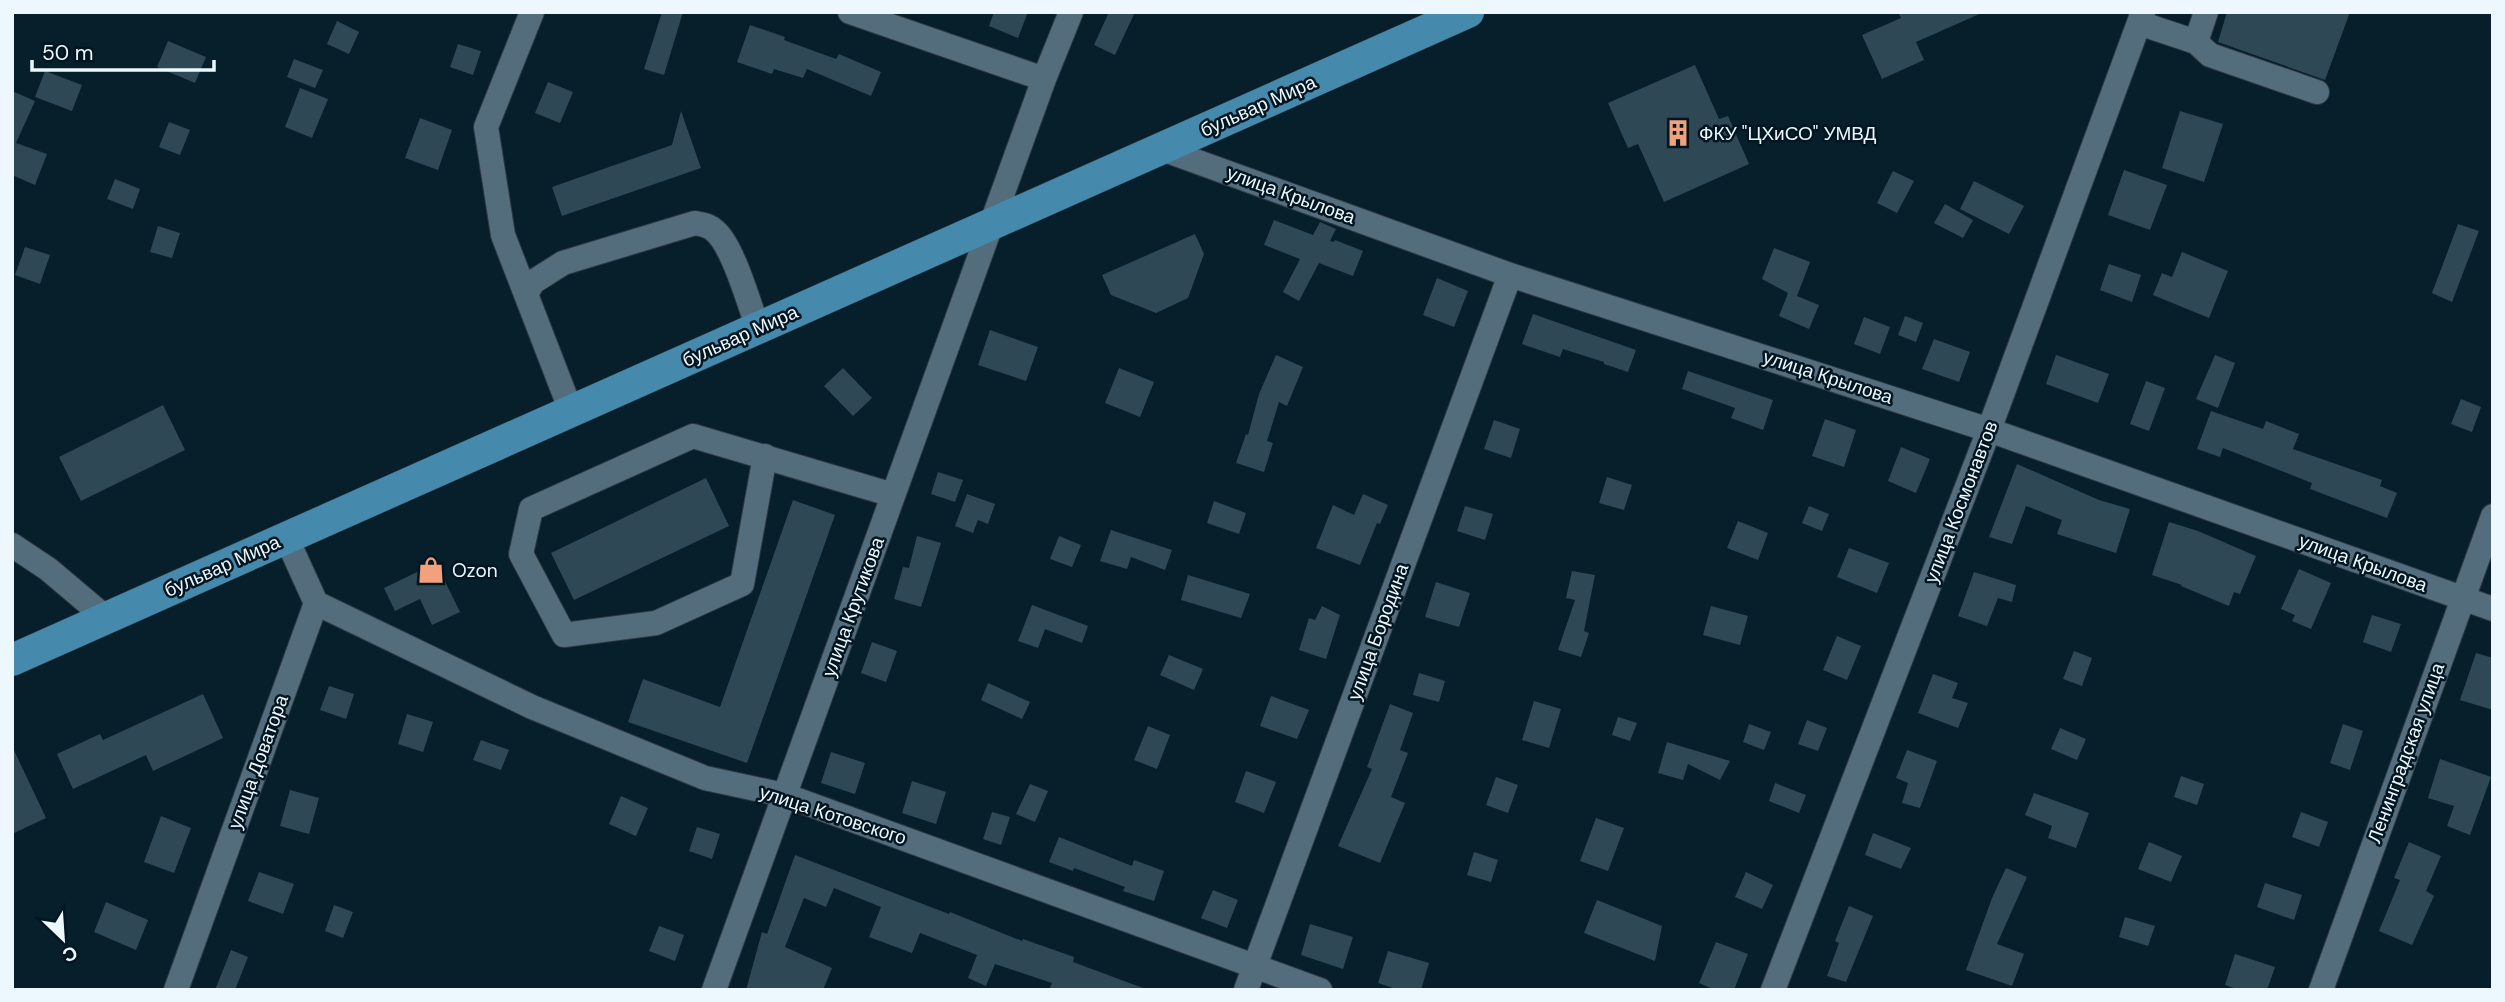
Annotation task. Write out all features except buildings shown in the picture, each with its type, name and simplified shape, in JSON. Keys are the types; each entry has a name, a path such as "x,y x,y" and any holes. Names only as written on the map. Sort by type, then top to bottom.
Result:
{"main road":[{"name":"бульвар Мира","path":"12,660 1468,12"}],"street":[{"path":"532,12 486,127 503,235 571,411"},
{"path":"850,12 1044,79"},
{"path":"990,224 1071,12"},
{"path":"2196,42 2206,12"},
{"path":"2141,18 2196,42 2210,55 2317,92"},
{"name":"улица Космонавтов","path":"1773,990 1989,430 2141,18"},
{"name":"улица Крылова","path":"1162,149 1510,275 1989,430 2493,609"},
{"path":"526,294 533,282 564,263 695,223 707,225 717,232 727,245 758,328"},
{"name":"улица Крутикова","path":"715,990 990,224"},
{"name":"улица Бородина","path":"1246,990 1510,275"},
{"path":"765,456 743,584 656,623 564,635 521,554 531,509 693,436 765,456 893,495"},
{"name":"Ленинградская улица","path":"2321,990 2493,516"},
{"path":"286,537 316,603"},
{"path":"12,545 48,569 106,618"},
{"name":"улица Котовского","path":"316,603 557,717 705,778 785,795 1320,990"},
{"name":"улица Доватора","path":"176,990 316,603"}],"place":[{"name":"ФКУ \"ЦХиСО\" УМВД","path":"1678,133"},
{"name":"Ozon","path":"431,570"}]}
